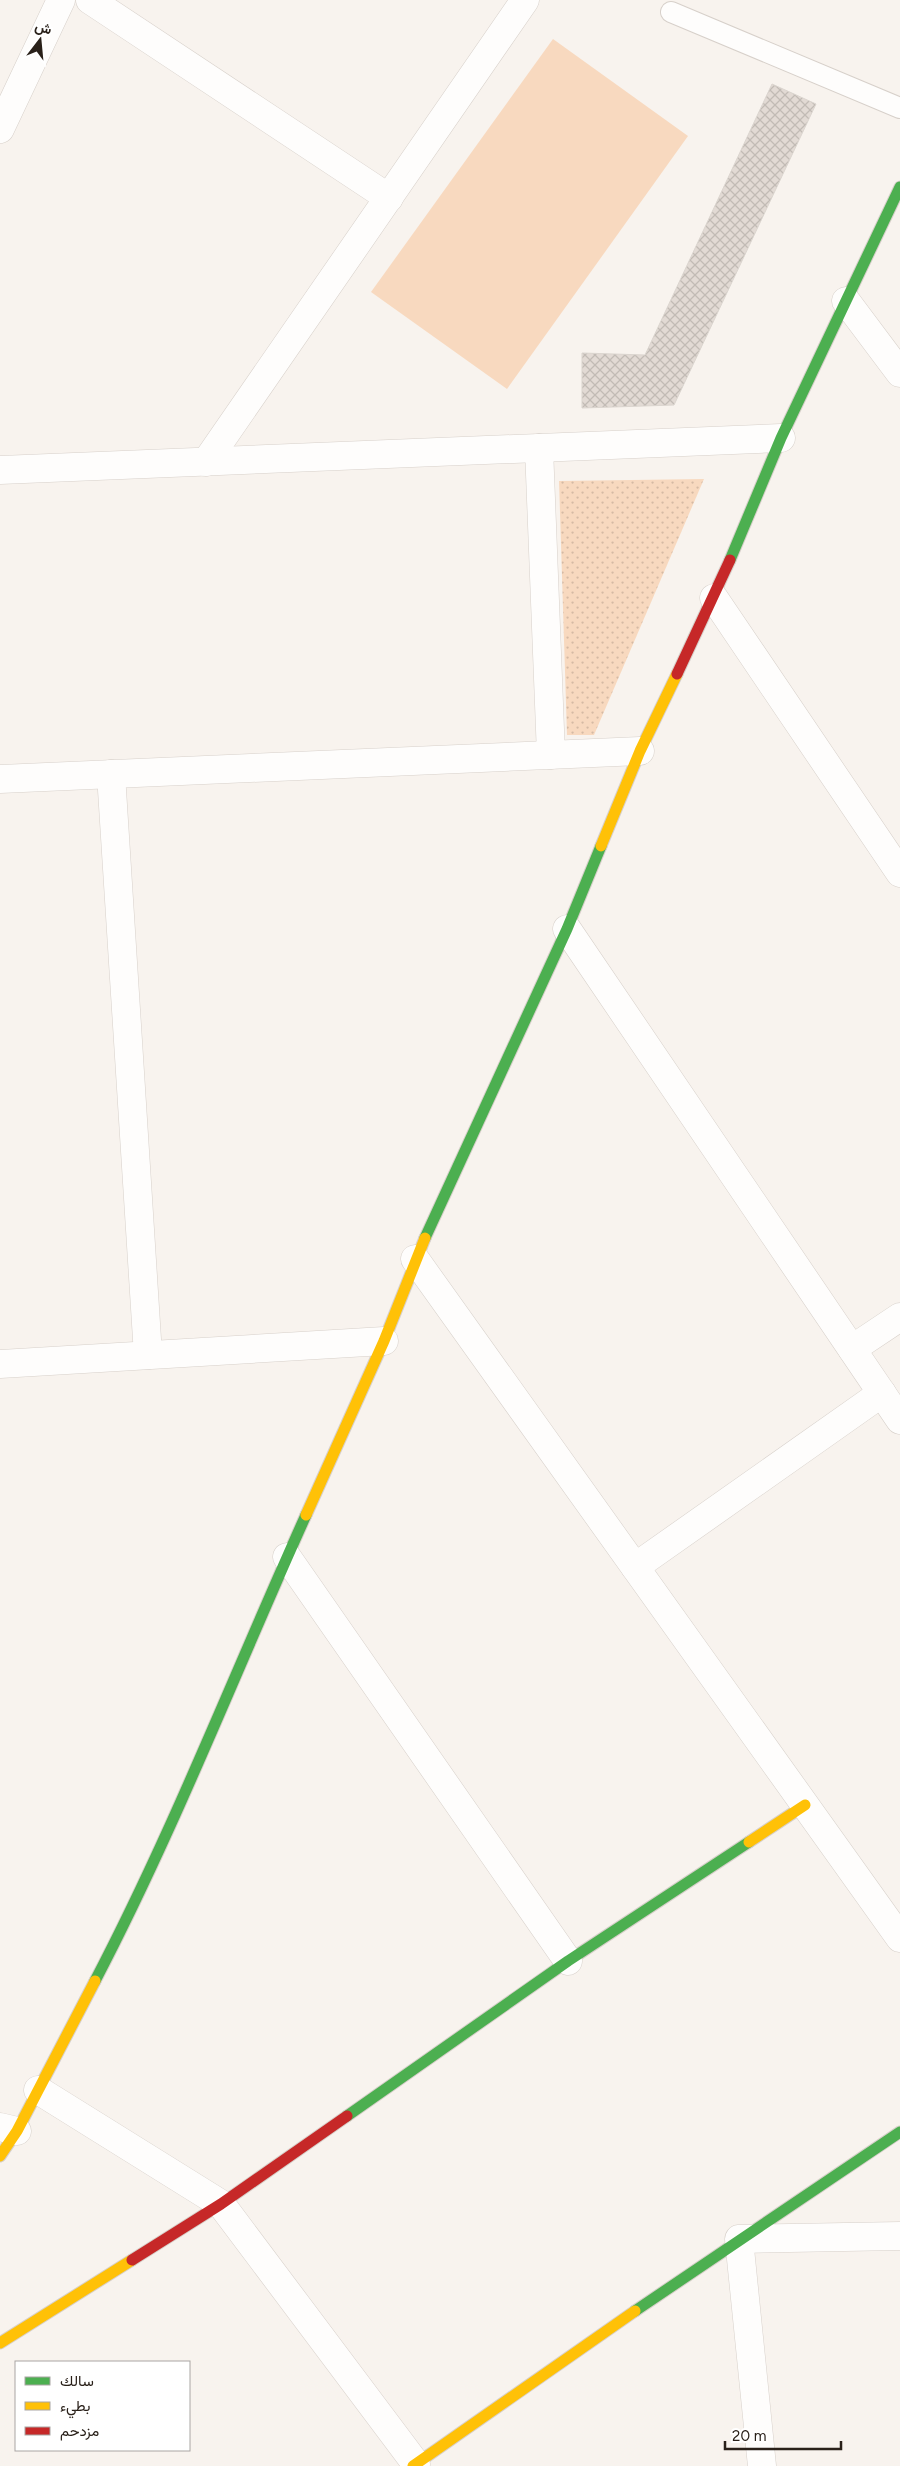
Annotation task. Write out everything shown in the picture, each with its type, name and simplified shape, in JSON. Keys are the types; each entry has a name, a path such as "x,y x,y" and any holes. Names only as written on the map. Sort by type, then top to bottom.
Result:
{"main road":[{"path":"0,2156 9,2129 38,2090 119,1935 220,1713 287,1557 384,1341 415,1259 567,929 640,751 714,598 781,438 900,187"},
{"path":"0,2343 222,2204 568,1961 805,1805"},
{"path":"415,2465 739,2239 900,2132"}],"street":[{"path":"0,130 61,0"},
{"path":"90,0 389,198"},
{"path":"206,462 525,0"},
{"path":"846,301 900,373"},
{"path":"0,470 781,438"},
{"path":"539,448 551,755"},
{"path":"714,598 900,873"},
{"path":"0,779 640,751"},
{"path":"111,774 148,1356"},
{"path":"567,929 900,1420"},
{"path":"415,1259 900,1938"},
{"path":"852,1349 900,1317"},
{"path":"0,1364 384,1341"},
{"path":"635,1567 882,1393"},
{"path":"287,1557 568,1961"},
{"path":"38,2090 222,2204 415,2465"},
{"path":"762,2466 739,2239 900,2236"}],"lane":[{"path":"671,12 900,108"}],"shaded area":[{"path":"553,39 688,136 507,389 371,292"},
{"path":"704,479 594,735 567,735 559,481"}],"building":[{"path":"772,84 816,104 674,405 582,408 582,353 645,355"}],"traffic: fast":[{"path":"730,560 781,438 900,187"},
{"path":"425,1238 567,929 601,846"},
{"path":"95,1981 178,1808 306,1515"},
{"path":"347,2116 568,1961 749,1842"},
{"path":"635,2311 900,2132"}],"traffic: slow":[{"path":"601,846 640,751 677,674"},
{"path":"306,1515 384,1341 425,1238"},
{"path":"749,1842 805,1805"},
{"path":"0,2156 17,2131 95,1981"},
{"path":"0,2343 132,2260"},
{"path":"413,2466 635,2311"}],"traffic: jam":[{"path":"677,674 730,560"},
{"path":"132,2260 221,2204 347,2116"}]}
